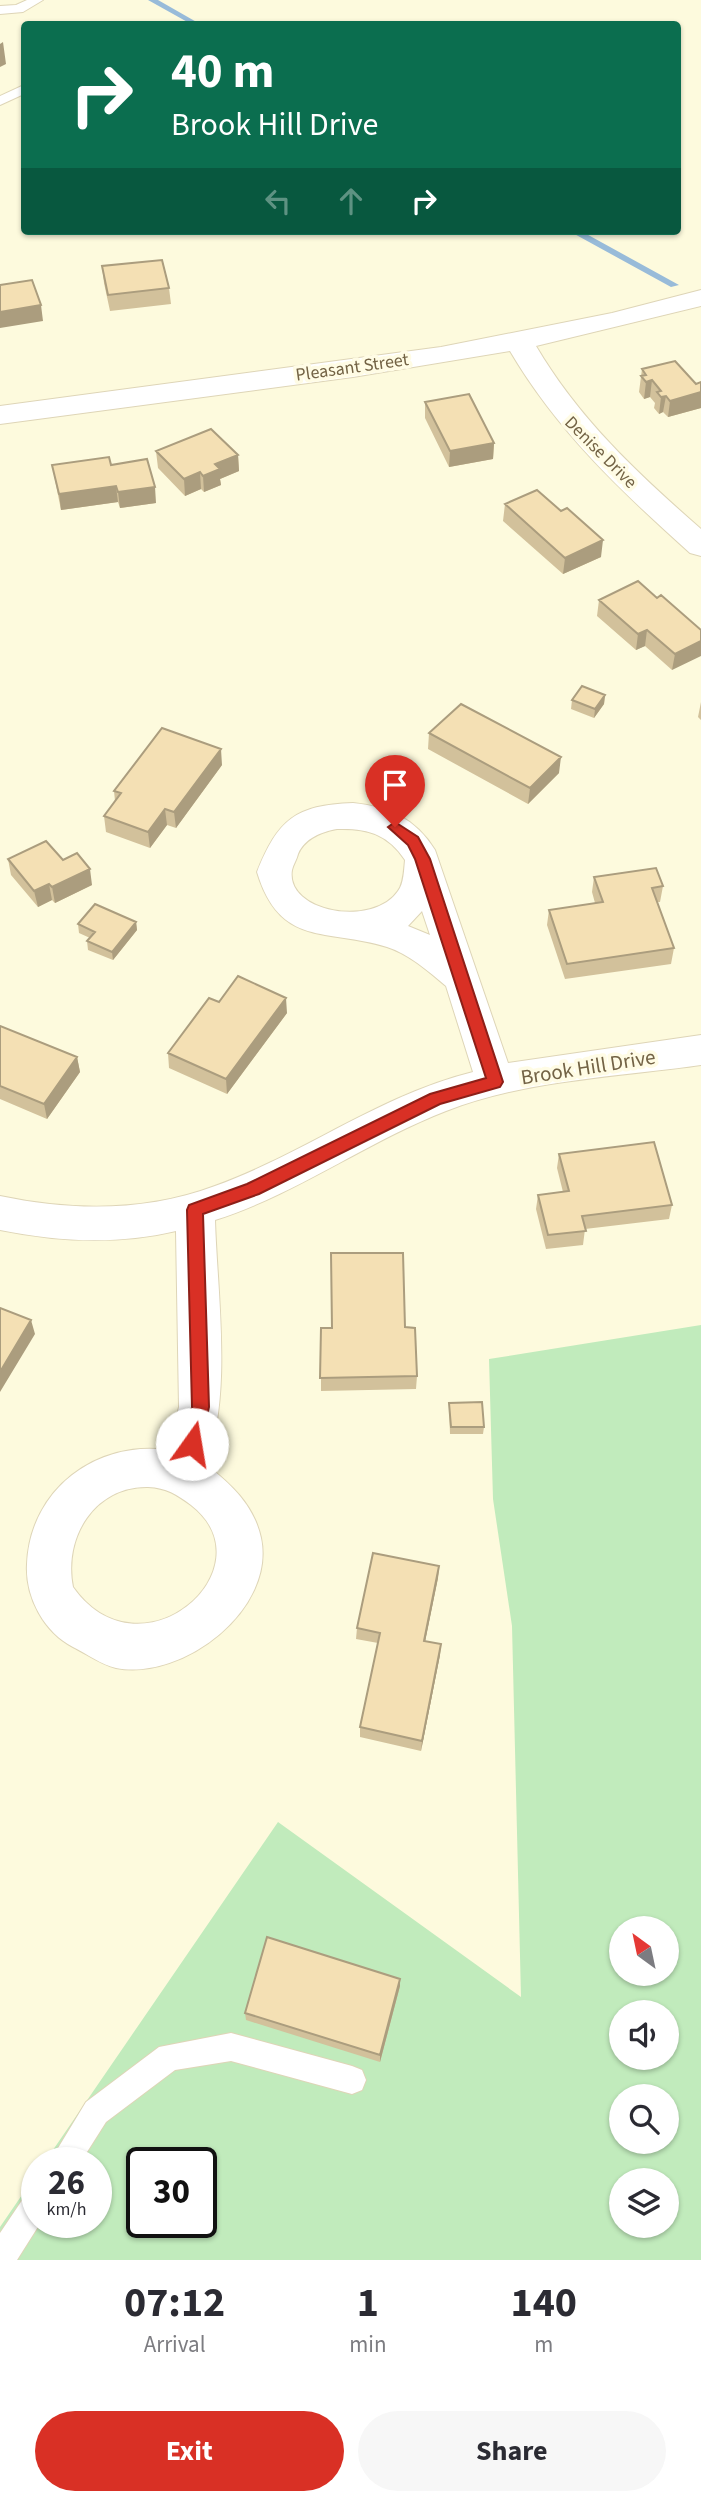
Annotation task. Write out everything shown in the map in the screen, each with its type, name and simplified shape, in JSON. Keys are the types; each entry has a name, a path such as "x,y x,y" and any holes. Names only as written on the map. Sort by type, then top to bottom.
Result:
{"street":[{"name":"Pleasant Street","path":"0,415 519,342 651,313 701,298"},
{"name":"Denise Drive","path":"519,342 548,394 582,436 701,546"},
{"path":"461,978 422,946 407,938 389,931 326,925 304,917 288,905 278,889 274,872 278,854 288,839 304,827 325,819 348,816 373,819 395,827 413,841 422,859 461,978 495,1082"},
{"path":"352,928 378,923 400,913 416,897 424,878 422,859"},
{"name":"Brook Hill Drive","path":"0,1213 51,1223 93,1224 140,1221 195,1210 253,1189 436,1098 495,1082 701,1050"},
{"path":"180,1471 192,1444 200,1407 195,1210"},
{"path":"149,1466 180,1471 206,1485 227,1507 238,1534 239,1564 229,1594 209,1620 181,1638 150,1647 118,1646 89,1635 66,1615 51,1590 46,1561 52,1532 68,1506 90,1485 118,1471 149,1466"}],"lane":[{"path":"0,10 18,9 37,0"},
{"path":"0,101 21,90"},
{"path":"73,2147 96,2112 169,2057 231,2047 352,2080"},
{"path":"0,2259 21,2227"}],"green space":[{"path":"701,1325 701,2260 0,2260 0,2227 21,2196 21,2238 112,2238 112,2147 55,2147 278,1822 521,1997 512,1626 493,1499 489,1359"}],"building":[{"path":"162,260 169,288 108,295 102,266"},
{"path":"32,280 41,305 0,312 0,285"},
{"path":"675,361 696,384 701,382 701,392 670,401 666,396 661,397 657,392 661,391 652,380 646,382 641,376 646,375 642,369"},
{"path":"469,394 494,443 450,451 425,402"},
{"path":"211,429 238,455 215,464 220,469 203,476 200,472 184,479 156,451"},
{"path":"109,457 111,465 147,459 155,487 118,492 116,486 59,494 52,465"},
{"path":"537,490 561,511 567,508 603,540 565,558 505,504"},
{"path":"638,581 657,598 661,595 701,630 701,641 675,654 647,630 638,634 599,600"},
{"path":"582,686 605,695 595,709 572,700"},
{"path":"461,704 561,757 530,788 429,733"},
{"path":"162,728 221,749 174,812 165,809 148,832 104,816 121,793 114,791"},
{"path":"46,841 63,860 77,853 90,869 52,887 49,884 34,891 8,859"},
{"path":"656,868 663,886 652,888 674,948 567,964 549,910 603,902 594,877"},
{"path":"95,904 136,922 112,952 87,941 95,932 78,924"},
{"path":"238,976 286,998 226,1079 168,1053 209,998 219,1002"},
{"path":"0,1026 77,1057 44,1104 0,1086"},
{"path":"654,1142 672,1205 582,1216 586,1231 548,1235 538,1195 569,1191 559,1154"},
{"path":"331,1253 403,1253 405,1327 415,1328 417,1376 320,1378 321,1328 332,1328"},
{"path":"0,1308 31,1320 0,1372"},
{"path":"482,1402 484,1427 451,1427 449,1403"},
{"path":"373,1553 439,1566 424,1641 441,1644 422,1741 360,1727 380,1633 357,1628"},
{"path":"267,1937 400,1979 380,2055 245,2013"}],"waterway":[{"path":"152,0 190,21"},
{"path":"581,235 674,285"}],"route":[{"path":"192,1444 200,1407 195,1210 253,1189 389,1119 436,1098 495,1082 422,859 413,841 395,827"}]}
